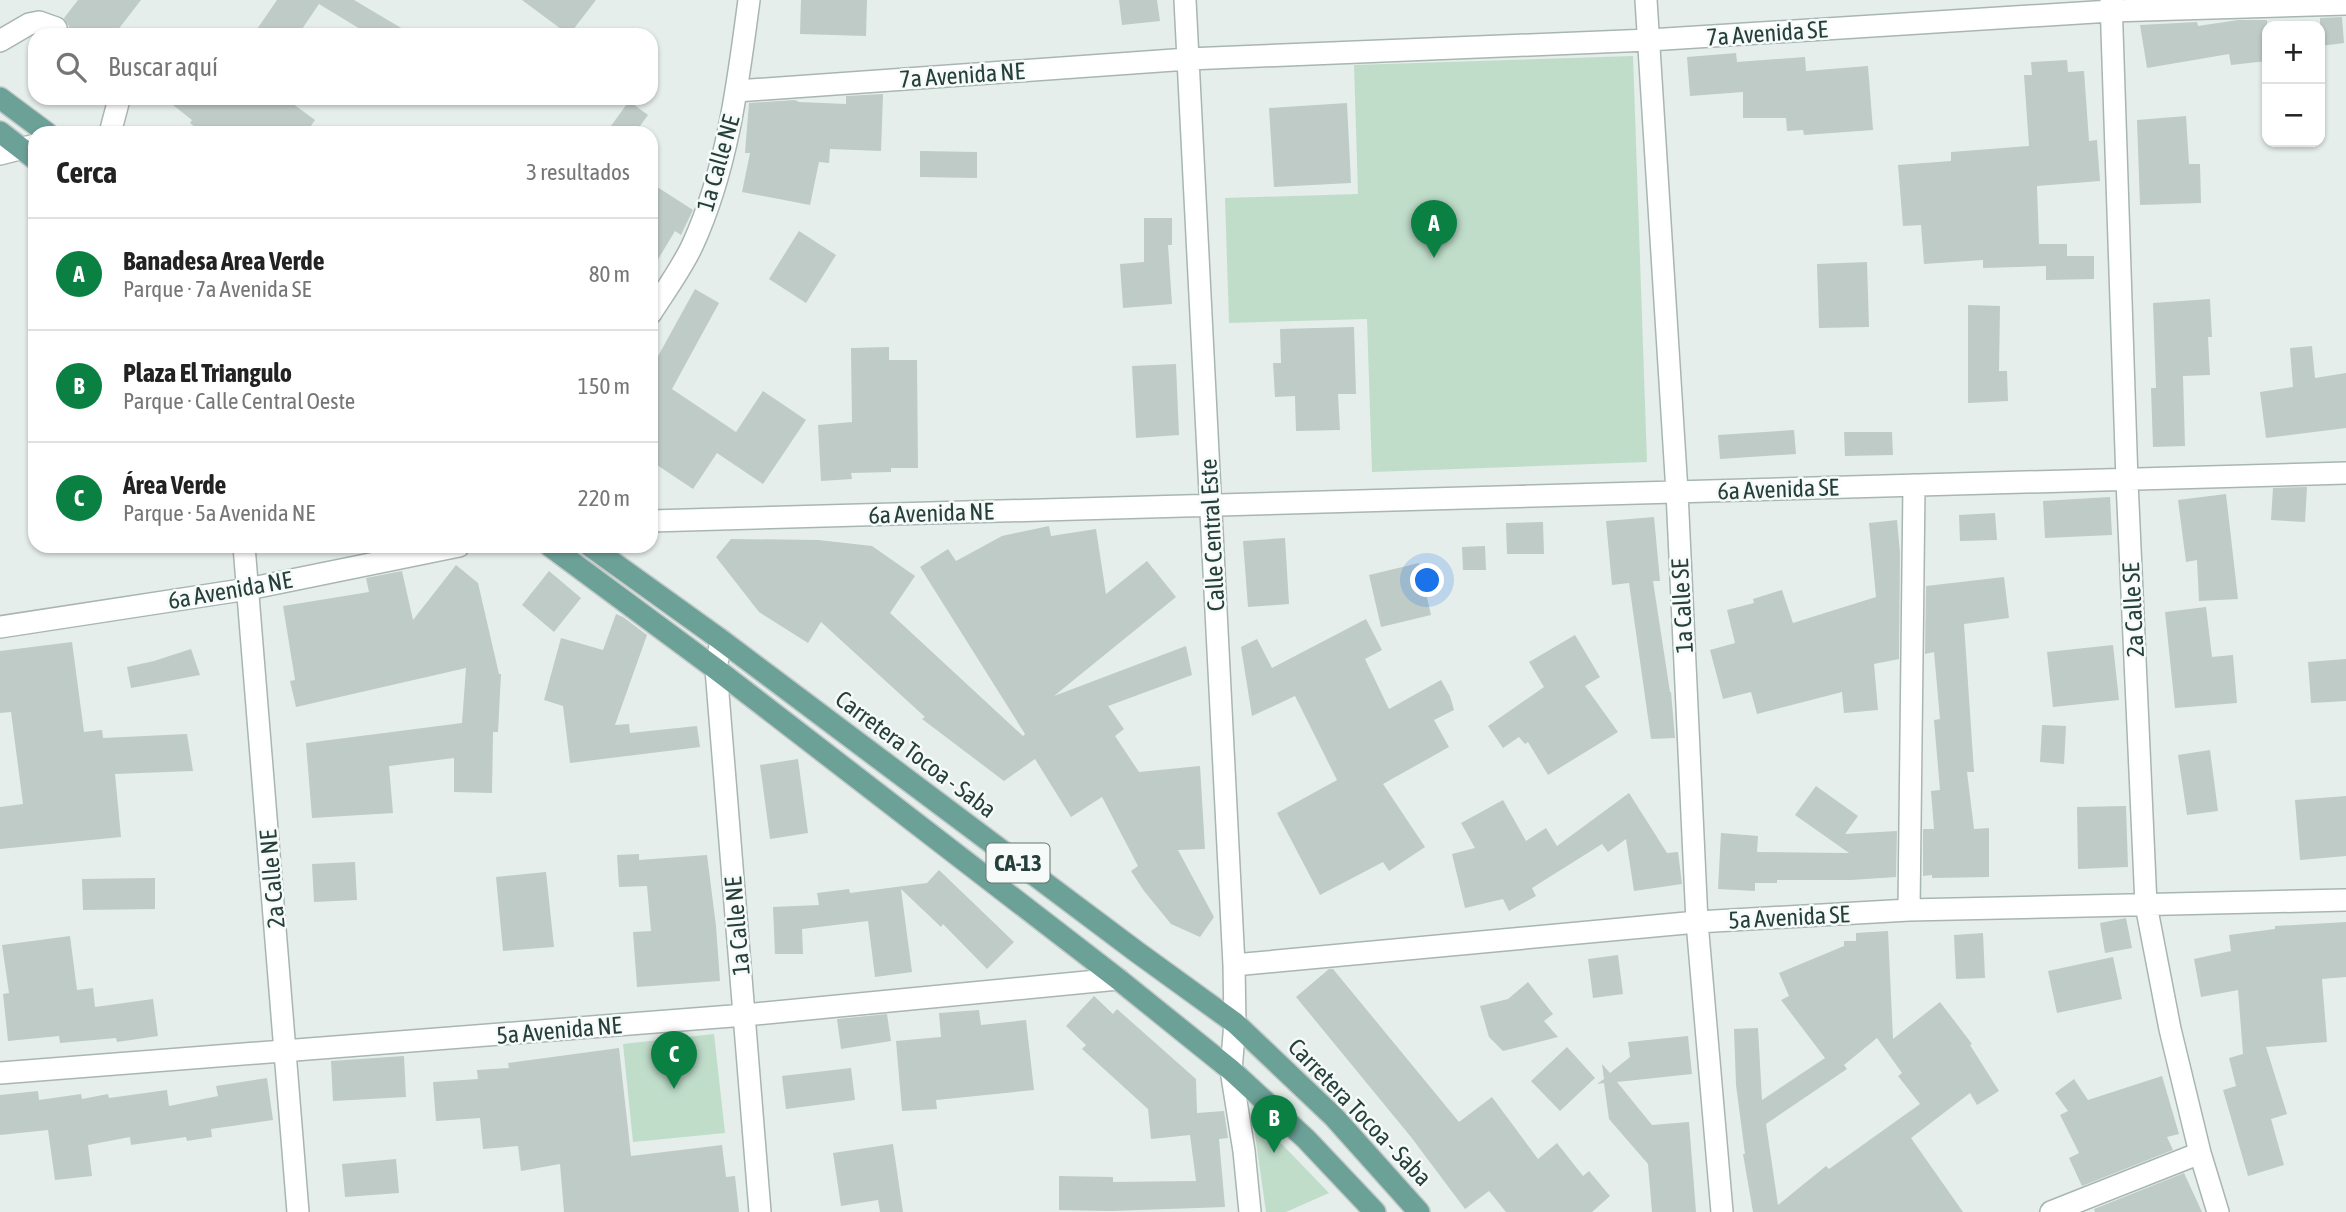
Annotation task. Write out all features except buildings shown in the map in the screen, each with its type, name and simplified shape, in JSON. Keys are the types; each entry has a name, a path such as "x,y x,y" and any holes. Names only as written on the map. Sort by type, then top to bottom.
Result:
{"main road":[{"path":"0,99 37,126"},
{"path":"0,132 28,149"},
{"name":"CA-13","path":"559,553 716,669 1118,979 1231,1070 1306,1139 1375,1212"},
{"name":"Carretera Tocoa - Saba","path":"600,553 721,640 1235,1023 1334,1117 1419,1212"}],"street":[{"name":"1a Calle NE","path":"658,302 692,246 722,164 737,91 749,0"},
{"name":"Calle Central Este","path":"1185,0 1234,965 1235,1023 1231,1070 1244,1151 1250,1212"},
{"name":"1a Calle SE","path":"1647,0 1676,492 1697,922 1722,1212"},
{"name":"7a Avenida SE","path":"1188,59 1649,40 2111,6 2346,4"},
{"name":"2a Calle SE","path":"2111,6 2127,481 2146,905 2170,1030 2200,1153 2218,1212"},
{"path":"0,41 29,24 39,22 56,28"},
{"name":"7a Avenida NE","path":"737,91 1188,59"},
{"path":"112,126 117,105"},
{"path":"0,154 28,151"},
{"name":"6a Avenida SE","path":"1210,505 2346,473"},
{"path":"1909,910 1914,485"},
{"name":"6a Avenida NE","path":"658,521 1210,505"},
{"name":"2a Calle NE","path":"245,553 298,1212"},
{"name":"6a Avenida NE","path":"0,627 248,589 425,553"},
{"name":"1a Calle NE","path":"721,640 716,669 760,1212"},
{"name":"5a Avenida SE","path":"1234,965 1697,922 1909,910 2346,900"},
{"name":"5a Avenida NE","path":"0,1073 745,1015 1118,979"},
{"path":"2051,1212 2200,1153"}],"green space":[{"path":"1633,56 1647,462 1372,472 1367,319 1229,323 1225,198 1358,194 1354,65"},
{"path":"714,1034 725,1133 633,1142 623,1044"},
{"path":"1252,1113 1329,1193 1286,1212 1266,1212"}],"place":[{"name":"Banadesa Area Verde","path":"1434,258"},
{"name":"Área Verde","path":"674,1089"},
{"name":"Plaza El Triangulo","path":"1274,1153"}]}
